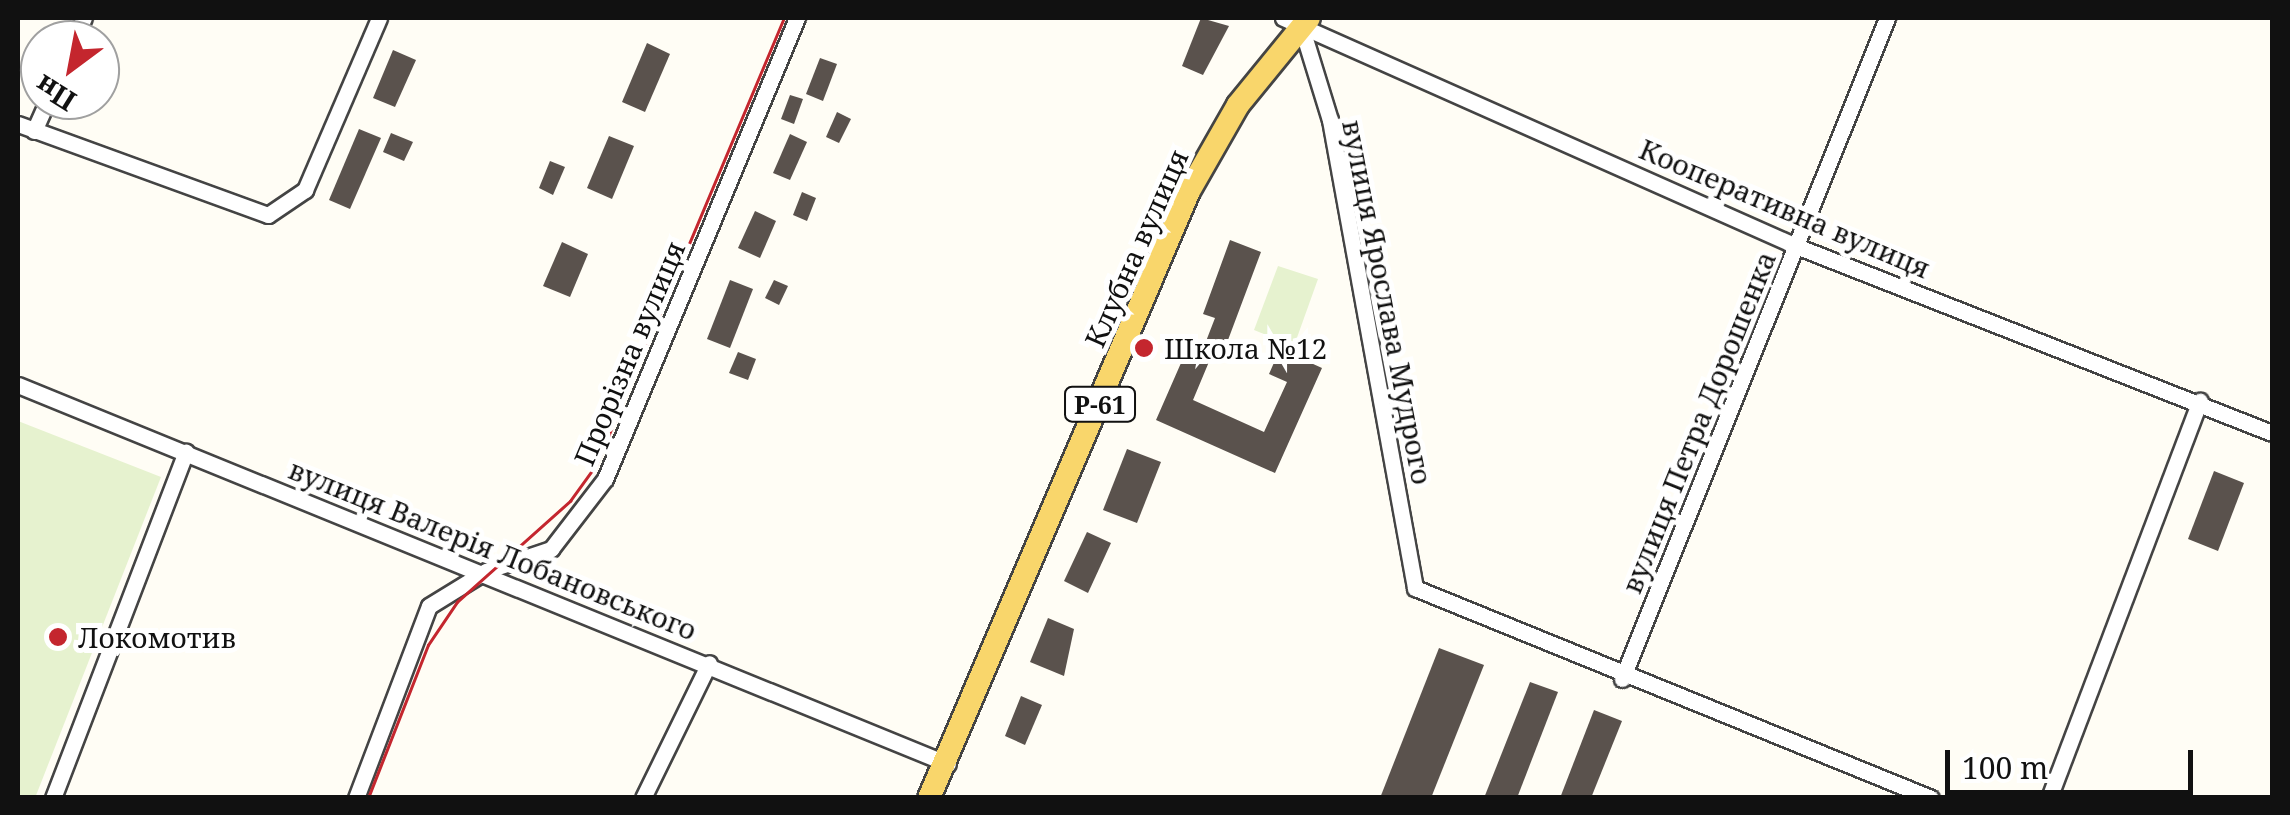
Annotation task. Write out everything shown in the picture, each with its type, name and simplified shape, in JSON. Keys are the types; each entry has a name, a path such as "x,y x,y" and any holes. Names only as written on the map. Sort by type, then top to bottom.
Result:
{"main road":[{"name":"Клубна вулиця","path":"930,798 948,764 1190,191 1238,105 1298,21"}],"street":[{"path":"18,124 268,215 290,208 379,18"},
{"name":"Прорізна вулиця","path":"356,798 429,606 486,571 551,549 605,479 797,18"},
{"name":"вулиця Петра Дорошенка","path":"1622,679 1886,18"},
{"name":"Кооперативна вулиця","path":"1298,21 1442,82 1796,246 2200,401 2272,434"},
{"name":"вулиця Ярослава Мудрого","path":"1298,21 1330,120 1415,588 1622,679"},
{"path":"34,132 39,120"},
{"name":"вулиця Валерія Лобановського","path":"18,385 486,571 948,764"},
{"path":"2049,798 2200,401"},
{"path":"53,798 186,452"},
{"path":"643,798 709,663"},
{"path":"1622,679 1931,798"}],"green space":[{"path":"1278,266 1318,279 1294,346 1254,330"},
{"name":"Локомотив","path":"18,421 161,477 35,798 18,797"}],"building":[{"path":"1201,18 1229,26 1203,75 1182,66"},
{"path":"647,43 670,54 645,112 622,102"},
{"path":"393,50 416,60 395,107 373,98"},
{"path":"820,58 837,64 823,101 806,94"},
{"path":"790,95 803,99 794,124 781,119"},
{"path":"837,112 851,119 839,143 826,137"},
{"path":"359,129 381,138 350,209 329,200"},
{"path":"391,133 413,142 404,161 383,152"},
{"path":"790,134 807,142 790,180 773,173"},
{"path":"609,136 634,146 612,199 587,188"},
{"path":"550,161 565,167 553,195 539,188"},
{"path":"802,192 816,198 807,221 793,215"},
{"path":"755,211 776,221 760,258 738,248"},
{"path":"1230,240 1261,252 1222,356 1203,349 1215,318 1203,314"},
{"path":"562,242 588,254 570,297 543,286"},
{"path":"730,280 753,289 730,348 707,339"},
{"path":"774,280 788,286 779,305 765,298"},
{"path":"1188,347 1211,357 1193,400 1264,432 1287,382 1269,374 1280,349 1322,368 1275,473 1156,420"},
{"path":"738,352 756,359 748,380 729,373"},
{"path":"1127,449 1161,462 1137,523 1103,510"},
{"path":"2214,471 2244,483 2218,551 2188,539"},
{"path":"1087,532 1111,543 1088,593 1064,581"},
{"path":"1048,618 1074,629 1064,676 1030,662"},
{"path":"1439,648 1484,665 1431,798 1380,798"},
{"path":"1530,682 1558,692 1517,798 1484,798"},
{"path":"1021,696 1042,705 1025,745 1005,736"},
{"path":"1594,710 1622,721 1591,798 1560,798"}],"tram line":[{"path":"368,798 428,645 457,602 570,501 596,465 784,18"}],"place":[{"name":"Школа №12","path":"1144,348"},
{"name":"Локомотив","path":"58,637"}]}
